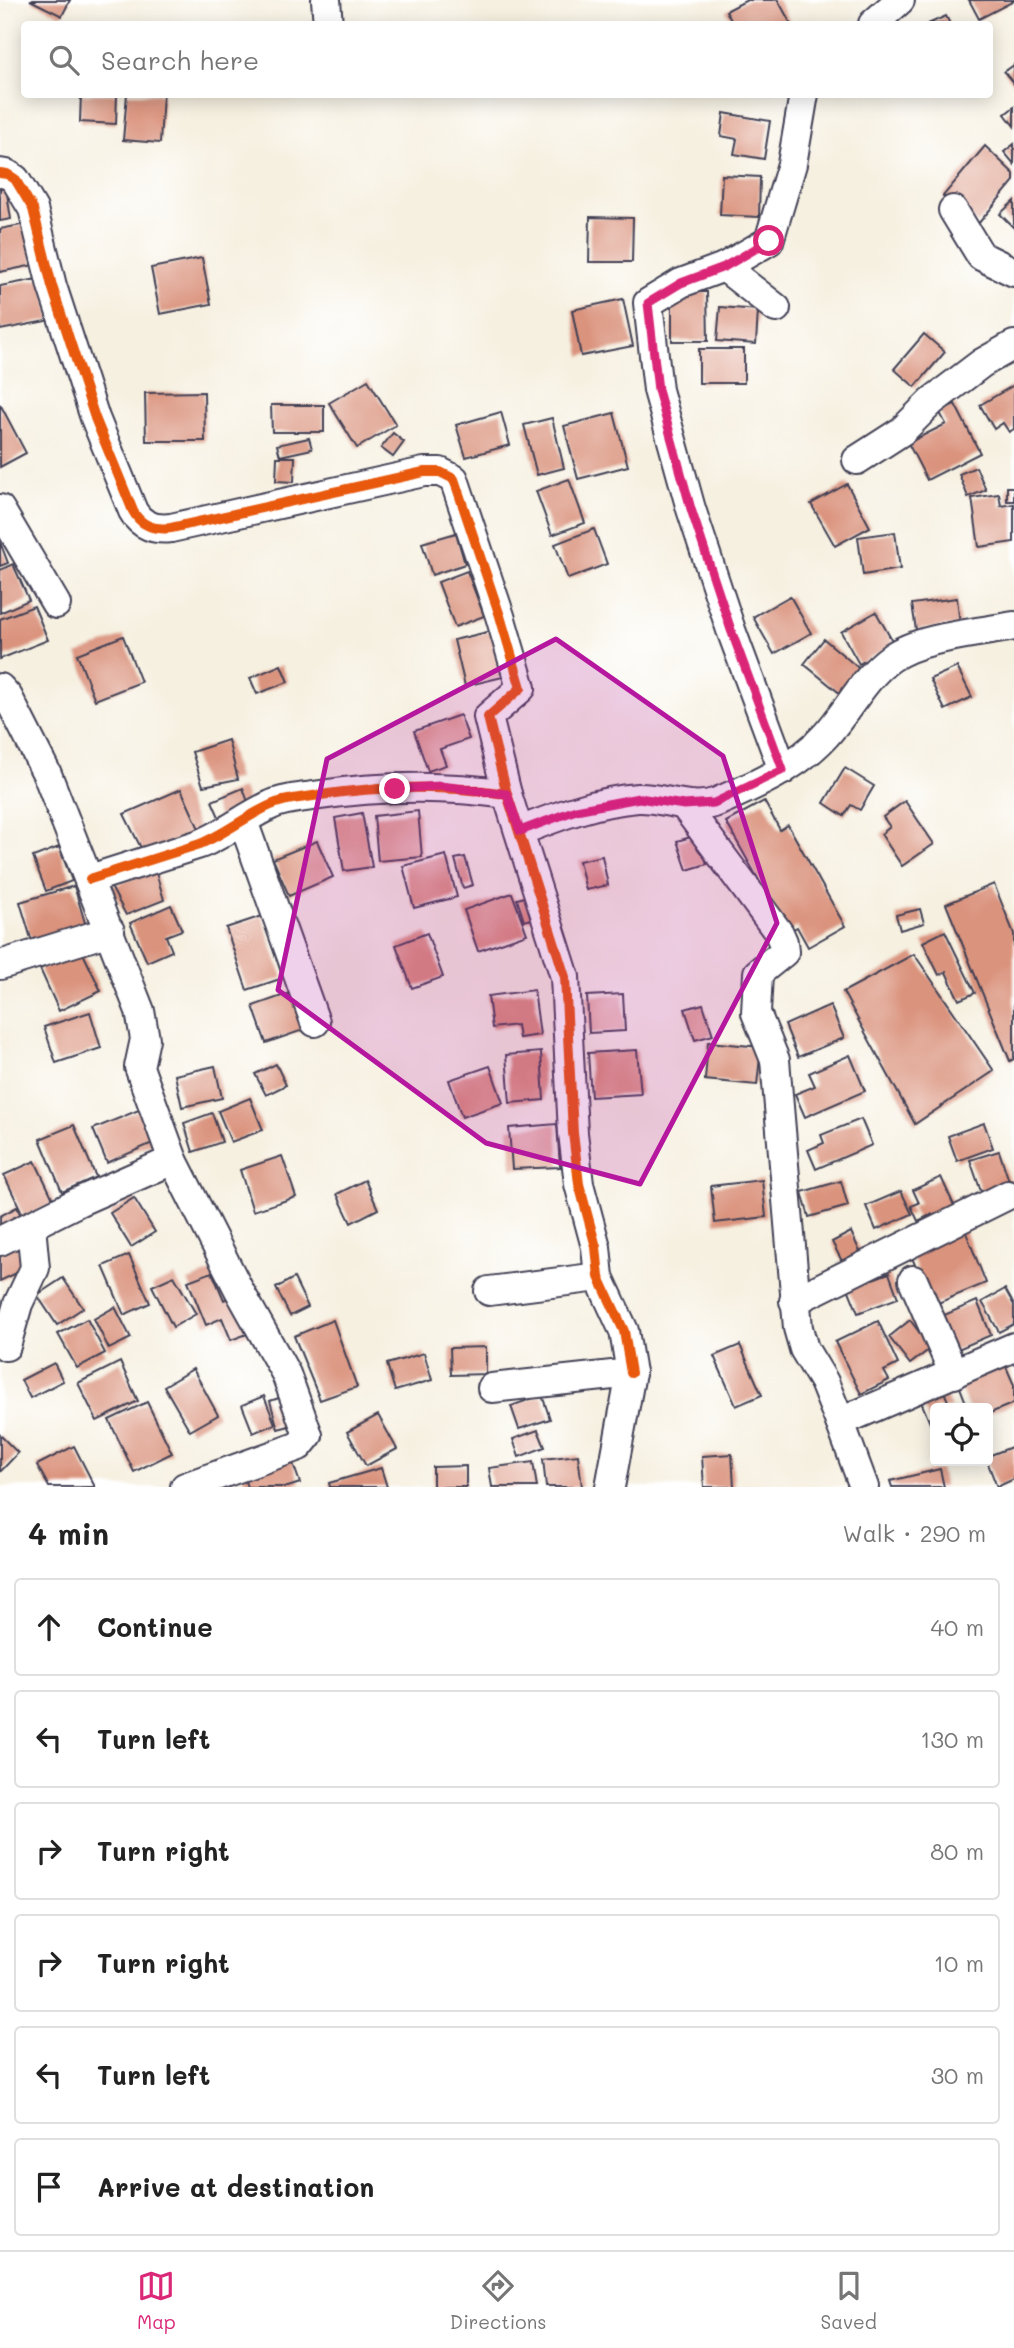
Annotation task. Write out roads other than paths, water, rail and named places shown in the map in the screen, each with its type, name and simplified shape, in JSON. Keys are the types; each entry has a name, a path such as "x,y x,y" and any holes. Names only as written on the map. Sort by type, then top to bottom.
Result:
{"street":[{"path":"326,0 328,21"},
{"path":"876,21 900,0"},
{"path":"783,770 731,630 691,509 658,390 648,303 681,283 724,267 769,241 792,164 803,98"},
{"path":"0,173 15,179 33,209 52,286 95,418 136,516 143,523 162,529 171,528 424,472 440,472 454,479 521,688 488,718 507,794 565,977 573,1133 579,1184 596,1247 599,1277 624,1331 631,1373 610,1487"},
{"path":"953,210 981,256 1014,272"},
{"path":"724,267 776,308"},
{"path":"857,460 902,431 932,401 982,363 1014,345"},
{"path":"0,509 56,604"},
{"path":"520,831 576,810 639,798 684,805 714,803 794,765 825,736 871,677 891,658 916,644 1014,626"},
{"path":"0,688 8,697 47,774 140,1011 145,1039 139,1067 173,1160 239,1290 286,1374 307,1435 299,1446 223,1481 186,1487"},
{"path":"90,879 200,844 272,804 353,790 440,786 507,794"},
{"path":"684,805 783,942 784,952 758,973 756,1013 775,1060 798,1328 804,1349 824,1382 864,1487"},
{"path":"243,821 315,1022"},
{"path":"0,965 110,931"},
{"path":"0,1241 80,1201 173,1160"},
{"path":"794,1301 1008,1195"},
{"path":"6,1346 18,1304 35,1268 31,1226"},
{"path":"489,1291 599,1277"},
{"path":"913,1280 954,1374"},
{"path":"840,1422 1014,1348"},
{"path":"492,1388 631,1373"}]}
